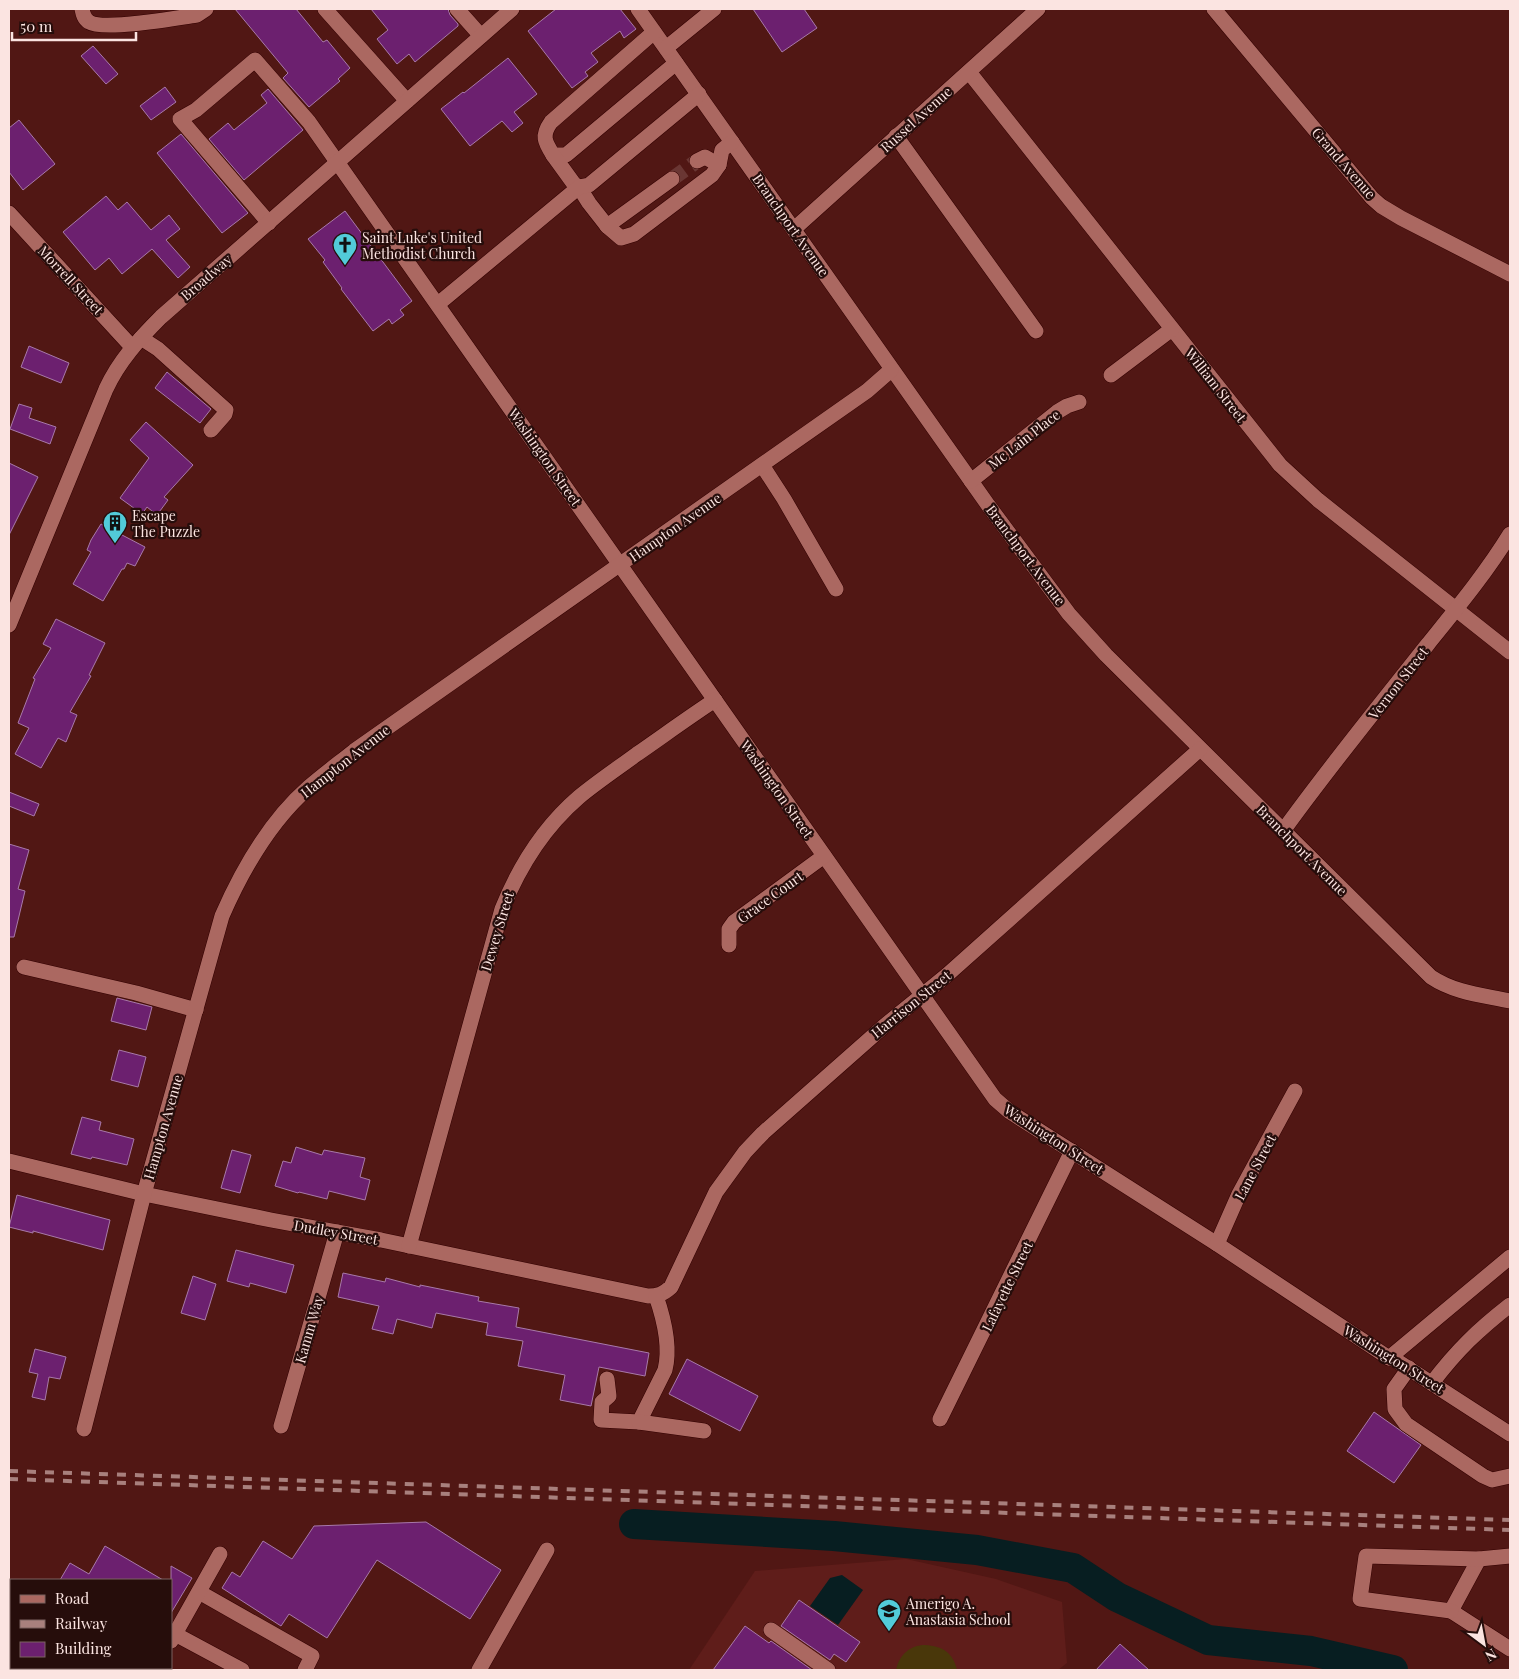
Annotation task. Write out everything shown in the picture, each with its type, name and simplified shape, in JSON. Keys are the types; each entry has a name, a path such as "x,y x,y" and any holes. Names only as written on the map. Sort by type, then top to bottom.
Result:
{"street":[{"path":"82,9 88,22 105,26 196,16 206,9"},
{"path":"325,9 407,101"},
{"path":"457,9 481,36"},
{"name":"Broadway","path":"9,625 13,604 106,389 136,342 160,317 512,9"},
{"name":"Branchport Avenue","path":"638,9 892,370 1069,614 1106,655 1431,977 1444,986 1455,990 1510,1001"},
{"path":"666,48 714,9"},
{"name":"Grand Avenue","path":"1214,9 1381,206 1510,274"},
{"name":"Russel Avenue","path":"794,229 969,72 1034,10"},
{"path":"654,32 551,122 546,130 546,144 560,159 574,184 579,187 607,226 621,238 634,234 712,175 719,164 722,150 732,142"},
{"name":"Washington Street","path":"269,223 180,119 196,110 252,61 257,60 309,122 995,1099 1010,1112 1217,1244 1389,1358 1409,1368 1510,1434"},
{"path":"560,159 676,63"},
{"name":"William Street","path":"969,72 1280,465 1318,500 1457,608 1510,652"},
{"path":"438,304 579,187 589,185 699,94"},
{"path":"896,136 1036,331"},
{"path":"698,161 705,157 719,164"},
{"path":"607,226 672,179"},
{"name":"Morrell Street","path":"9,213 136,342 158,349 226,410 225,414 211,430"},
{"path":"1112,374 1172,329"},
{"name":"Hampton Avenue","path":"84,1429 144,1194 222,916 233,891 271,828 309,787 354,751 867,391 892,370"},
{"name":"Mc Lain Place","path":"971,480 1057,412 1079,402"},
{"path":"762,465 784,498 836,589"},
{"name":"Vernon Street","path":"1283,830 1482,576 1510,534"},
{"name":"Dewey Street","path":"409,1246 502,909 513,882 528,856 549,828 578,798 715,700"},
{"name":"Harrison Street","path":"661,1294 671,1287 716,1192 745,1152 763,1133 882,1027 946,975 1200,749"},
{"name":"Grace Court","path":"728,945 729,929 734,922 824,856"},
{"path":"24,967 136,993 196,1010"},
{"name":"Lane Street","path":"1217,1244 1239,1194 1295,1090"},
{"name":"Lafayette Street","path":"940,1419 1072,1151"},
{"name":"Dudley Street","path":"9,1161 144,1194 271,1220 409,1246 648,1296 661,1294"},
{"name":"Kamm Way","path":"281,1426 337,1232"},
{"path":"1389,1358 1510,1257"},
{"path":"639,1422 667,1360 661,1294"},
{"path":"1432,1383 1451,1357 1481,1328 1510,1305"},
{"path":"1409,1368 1394,1389 1395,1409 1406,1424 1483,1476 1492,1480 1510,1476"},
{"path":"607,1379 609,1396 602,1402 602,1420 639,1422 704,1431"},
{"path":"479,1670 547,1550"},
{"path":"220,1554 173,1638 242,1670"},
{"path":"1510,1556 1478,1559 1366,1556 1360,1599 1451,1611 1510,1649"},
{"path":"1451,1611 1478,1559"},
{"path":"199,1592 312,1656 305,1670"},
{"path":"771,1630 828,1670"}],"shaded area":[{"name":"Amerigo A. Anastasia School","path":"906,1559 996,1579 1062,1602 1067,1663 1058,1670 689,1670 755,1571"},
{"path":"920,1645 942,1649 950,1655 957,1670 896,1670 897,1665 906,1652"}],"water":[{"path":"842,1575 863,1590 838,1625 810,1606 830,1578"}],"building":[{"path":"235,9 296,9 323,42 327,40 350,68 338,79 340,81 309,107 283,78 288,73"},
{"path":"371,9 448,9 458,26 415,62 409,54 397,64 377,39 388,30"},
{"path":"556,9 620,9 636,29 624,38 620,31 591,53 598,62 585,72 588,76 572,88 528,31"},
{"path":"753,9 804,9 817,28 782,52"},
{"path":"93,46 118,74 106,84 81,56"},
{"path":"508,58 537,94 514,112 523,123 512,132 502,121 470,146 441,109"},
{"path":"165,87 176,102 151,120 140,106"},
{"path":"268,89 303,130 244,180 209,139 228,123 234,130 267,103 261,95"},
{"path":"19,120 55,164 23,190 9,172 9,128"},
{"path":"181,134 248,213 222,233 157,153"},
{"path":"106,196 118,210 127,202 151,230 169,215 180,229 166,240 190,267 178,278 152,249 122,274 109,258 95,270 63,232"},
{"path":"345,211 412,301 400,310 404,315 392,324 389,319 373,331 341,289 323,262 325,260 308,239"},
{"path":"29,346 69,363 61,383 21,367"},
{"path":"167,372 211,409 200,423 155,388"},
{"path":"19,404 32,408 29,418 56,427 50,444 10,429"},
{"path":"146,422 193,465 164,497 168,500 157,515 147,507 142,514 120,498 149,458 130,440"},
{"path":"9,463 38,477 9,535"},
{"path":"101,524 145,547 135,566 127,563 124,569 122,569 103,601 73,584 91,552 87,550"},
{"path":"56,619 105,643 89,675 91,676 70,712 77,715 66,742 58,738 41,768 15,754 29,728 18,723 35,679 33,678 51,648 43,644"},
{"path":"9,792 39,804 34,816 9,806"},
{"path":"9,844 29,850 18,889 25,891 14,937 9,937"},
{"path":"117,998 152,1007 146,1030 111,1021"},
{"path":"119,1050 146,1057 138,1087 111,1080"},
{"path":"82,1117 101,1122 99,1130 134,1139 127,1165 71,1154"},
{"path":"296,1147 322,1155 324,1150 365,1158 360,1177 370,1180 365,1200 329,1191 327,1199 275,1186 283,1161 291,1163"},
{"path":"232,1150 251,1155 240,1193 221,1188"},
{"path":"17,1195 110,1220 103,1250 33,1231 33,1233 9,1227"},
{"path":"236,1250 294,1265 286,1293 250,1283 249,1287 227,1281"},
{"path":"343,1273 385,1282 386,1278 420,1287 420,1285 479,1297 478,1301 519,1308 516,1327 649,1353 645,1376 599,1367 591,1406 560,1400 565,1375 518,1366 523,1341 486,1335 488,1323 436,1313 432,1328 397,1319 393,1334 372,1329 379,1306 338,1297"},
{"path":"193,1276 216,1284 205,1320 181,1313"},
{"path":"35,1349 66,1357 60,1379 49,1377 45,1400 32,1397 38,1374 29,1372"},
{"path":"687,1359 758,1396 740,1431 669,1394"},
{"path":"1374,1412 1421,1445 1394,1483 1347,1451"},
{"path":"426,1522 501,1570 470,1619 377,1560 327,1638 289,1614 281,1626 222,1588 232,1572 240,1577 263,1541 292,1559 314,1526"},
{"path":"105,1546 161,1579 61,1579 70,1563 89,1574"},
{"path":"171,1566 192,1578 172,1611 172,1579"},
{"path":"799,1600 860,1642 846,1662 834,1654 830,1660 781,1626"},
{"path":"745,1626 769,1643 771,1641 812,1670 713,1670"},
{"path":"1120,1644 1149,1670 1096,1670"}],"waterway":[{"path":"634,1524 834,1536 977,1550 1073,1568 1117,1597 1208,1640 1311,1651 1393,1670"}],"tunnel":[{"path":"672,179 697,161"}],"railway":[{"path":"9,1471 1510,1520"},
{"path":"9,1479 1510,1530"}],"place":[{"name":"Saint Luke's United Methodist Church","path":"345,266"},
{"name":"Escape The Puzzle","path":"115,544"},
{"name":"Amerigo A. Anastasia School","path":"889,1632"}]}
